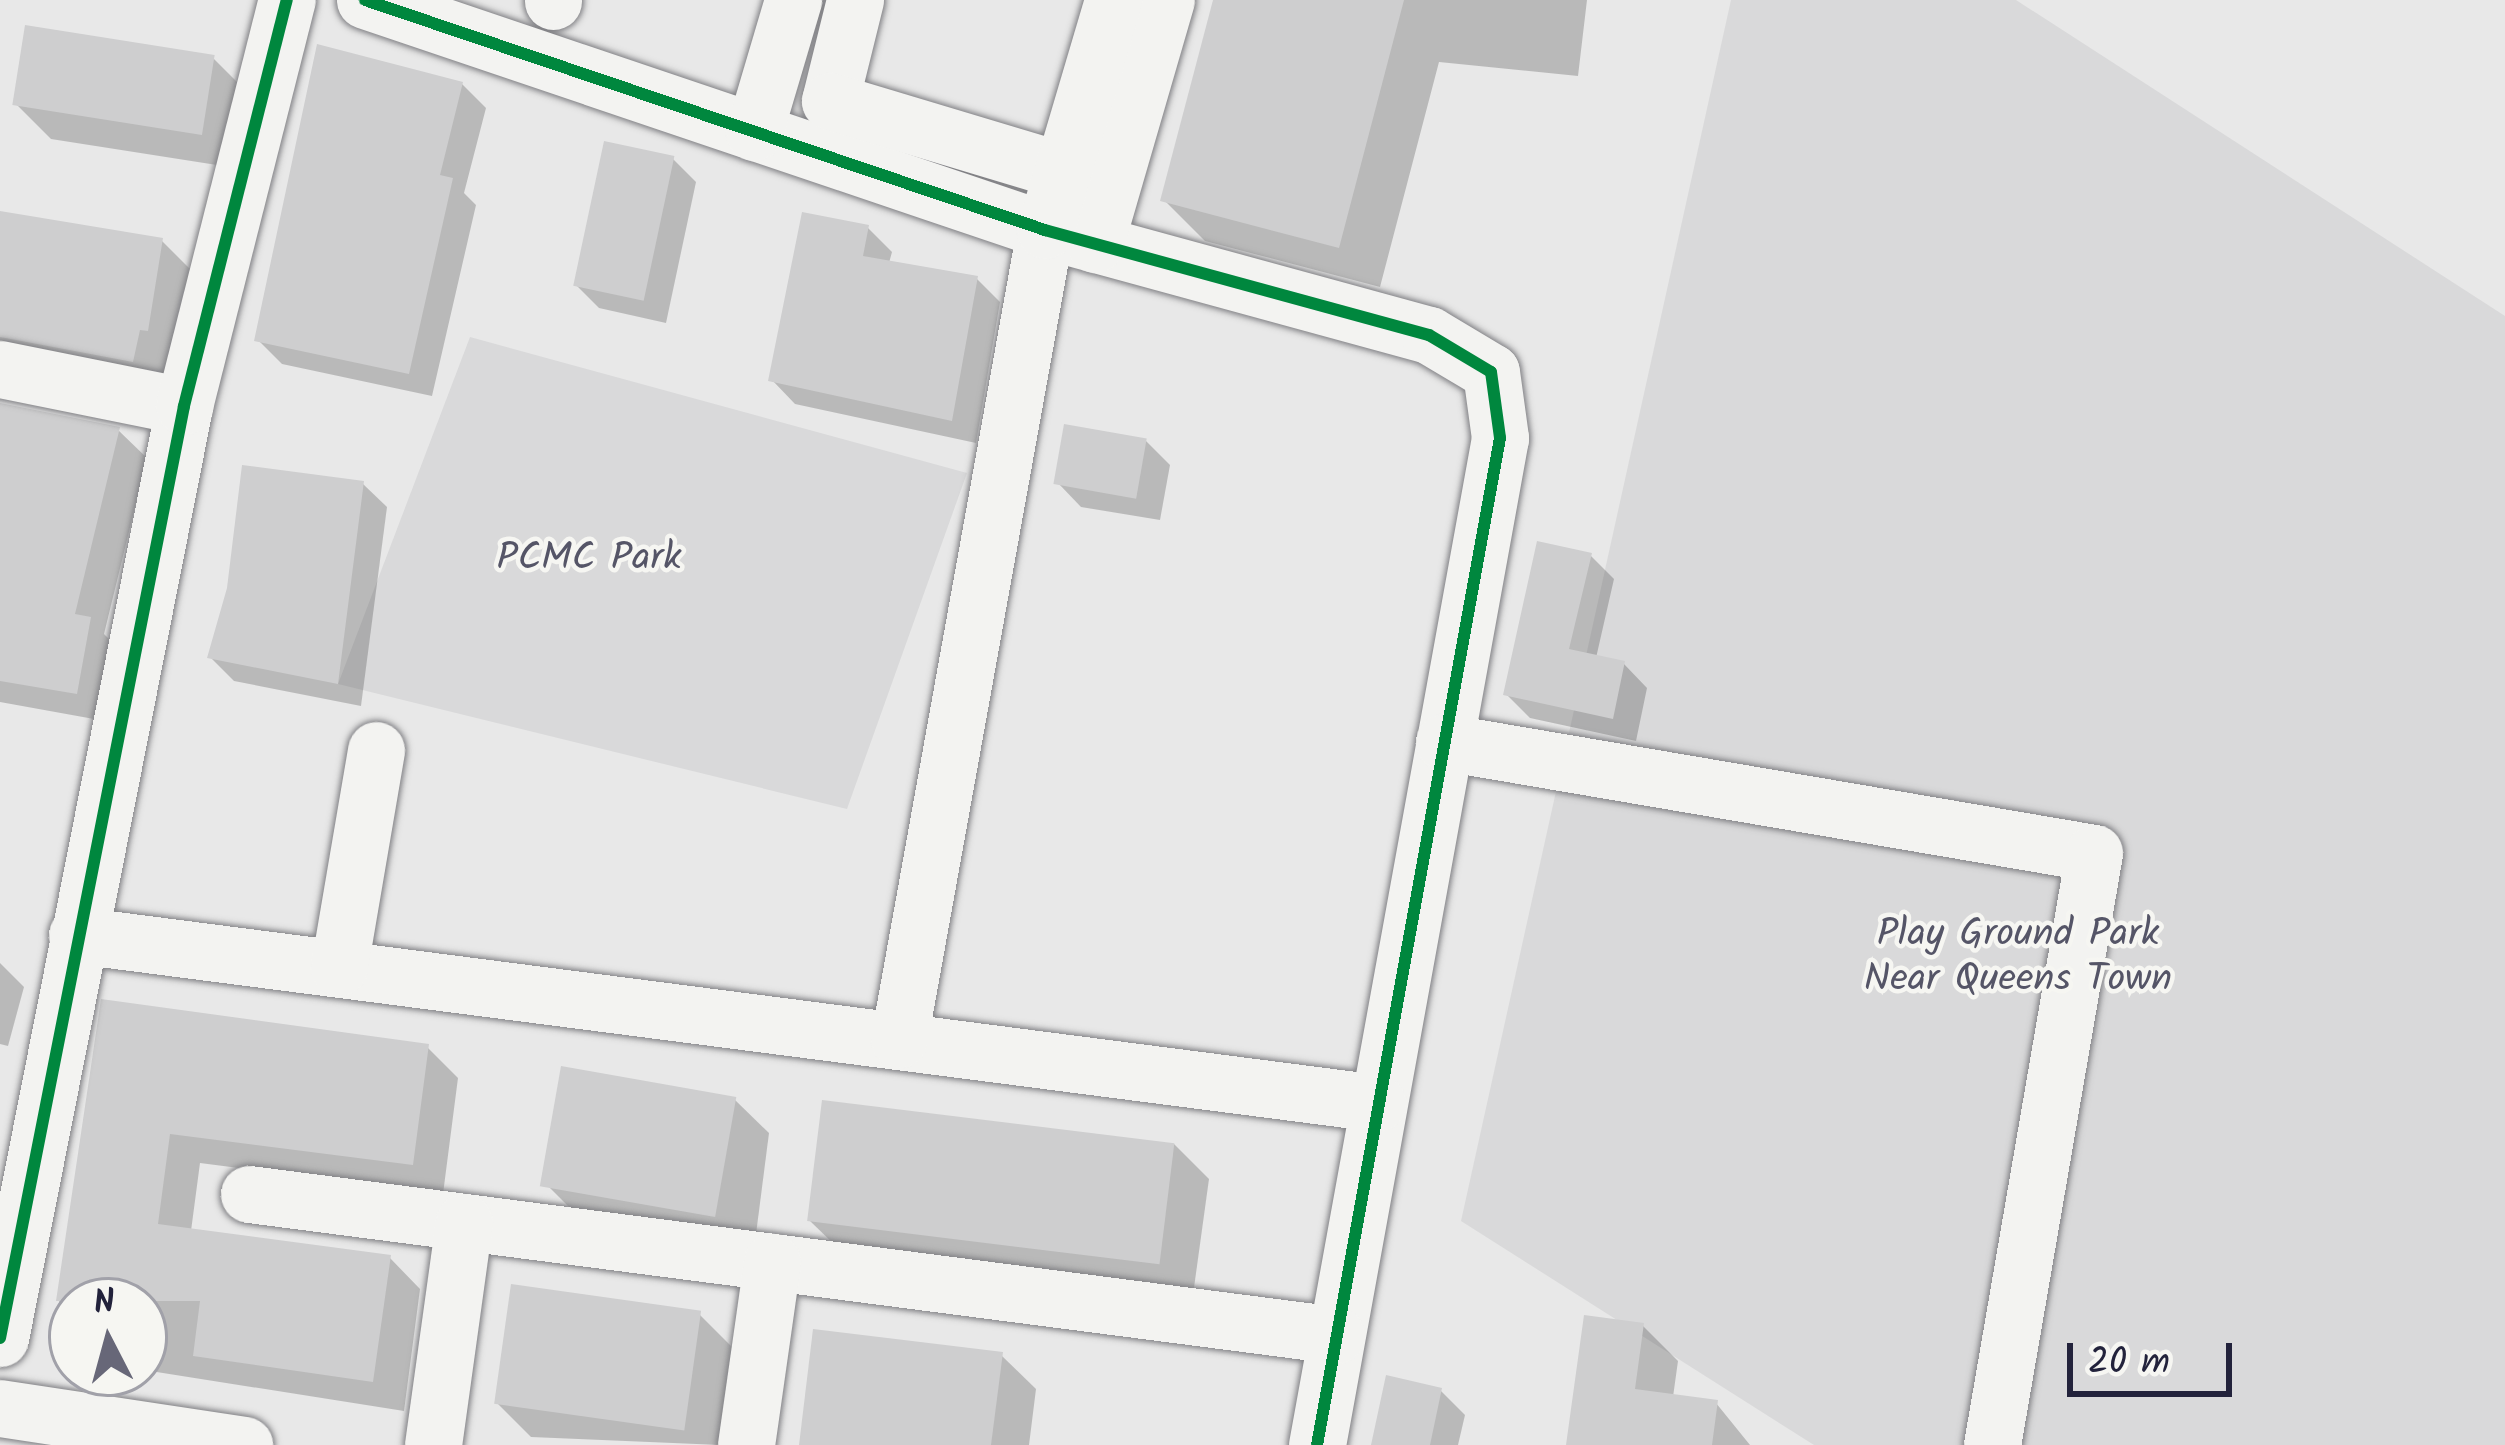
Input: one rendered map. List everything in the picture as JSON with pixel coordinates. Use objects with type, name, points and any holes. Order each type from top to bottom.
[{"type":"street","points":[[0,1338],[184,406],[286,0]]},
{"type":"street","points":[[365,0],[1070,237],[1430,334],[1491,372],[1500,438],[1317,1445]]},
{"type":"street","points":[[754,132],[793,0]]},
{"type":"street","points":[[856,0],[830,100],[1063,171]]},
{"type":"street","points":[[1070,237],[1063,171],[1113,0]]},
{"type":"street","points":[[899,1039],[1070,237],[1166,0]]},
{"type":"street","points":[[0,369],[184,406]]},
{"type":"street","points":[[1444,742],[2094,853],[1992,1445]]},
{"type":"street","points":[[339,967],[376,750]]},
{"type":"street","points":[[77,935],[1377,1103]]},
{"type":"street","points":[[249,1194],[1336,1335]]},
{"type":"street","points":[[433,1445],[464,1222]]},
{"type":"street","points":[[746,1445],[772,1262]]},
{"type":"street","points":[[0,1408],[244,1445]]},
{"type":"green space","name":"Play Ground Park Near Queens Town","points":[[1731,0],[2016,0],[2505,316],[2505,1445],[1814,1445],[1461,1221]]},
{"type":"green space","name":"PCMC Park","points":[[470,337],[967,473],[847,809],[338,684]]},
{"type":"building","points":[[1213,0],[1404,0],[1339,248],[1160,201]]},
{"type":"building","points":[[25,25],[215,55],[202,135],[12,105]]},
{"type":"building","points":[[317,44],[463,82],[440,175],[453,178],[409,374],[254,341]]},
{"type":"building","points":[[604,141],[674,156],[644,301],[573,286]]},
{"type":"building","points":[[0,211],[163,238],[148,331],[140,330],[133,362],[0,337]]},
{"type":"building","points":[[802,212],[869,225],[863,256],[978,276],[952,421],[768,381]]},
{"type":"building","points":[[0,403],[120,427],[75,614],[91,617],[77,694],[0,681]]},
{"type":"building","points":[[1064,424],[1147,439],[1136,499],[1053,484]]},
{"type":"building","points":[[242,465],[364,481],[338,684],[207,658],[227,588]]},
{"type":"building","points":[[1537,541],[1592,553],[1569,649],[1625,661],[1613,719],[1503,695]]},
{"type":"building","points":[[101,999],[429,1044],[413,1165],[170,1134],[158,1224],[391,1255],[373,1382],[193,1356],[200,1301],[168,1301],[168,1277],[60,1277]]},
{"type":"building","points":[[561,1066],[736,1097],[715,1217],[540,1186]]},
{"type":"building","points":[[822,1100],[1174,1143],[1159,1264],[807,1221]]},
{"type":"building","points":[[511,1284],[701,1311],[684,1431],[494,1404]]},
{"type":"building","points":[[1584,1315],[1644,1323],[1635,1389],[1718,1400],[1712,1445],[1566,1445]]},
{"type":"building","points":[[813,1329],[1003,1352],[991,1445],[799,1445]]},
{"type":"building","points":[[1386,1375],[1442,1388],[1430,1445],[1371,1445]]},
{"type":"cycle path","points":[[0,1338],[184,406],[287,0]]},
{"type":"cycle path","points":[[365,0],[1045,230],[1429,335],[1491,372],[1500,438],[1317,1445]]}]
